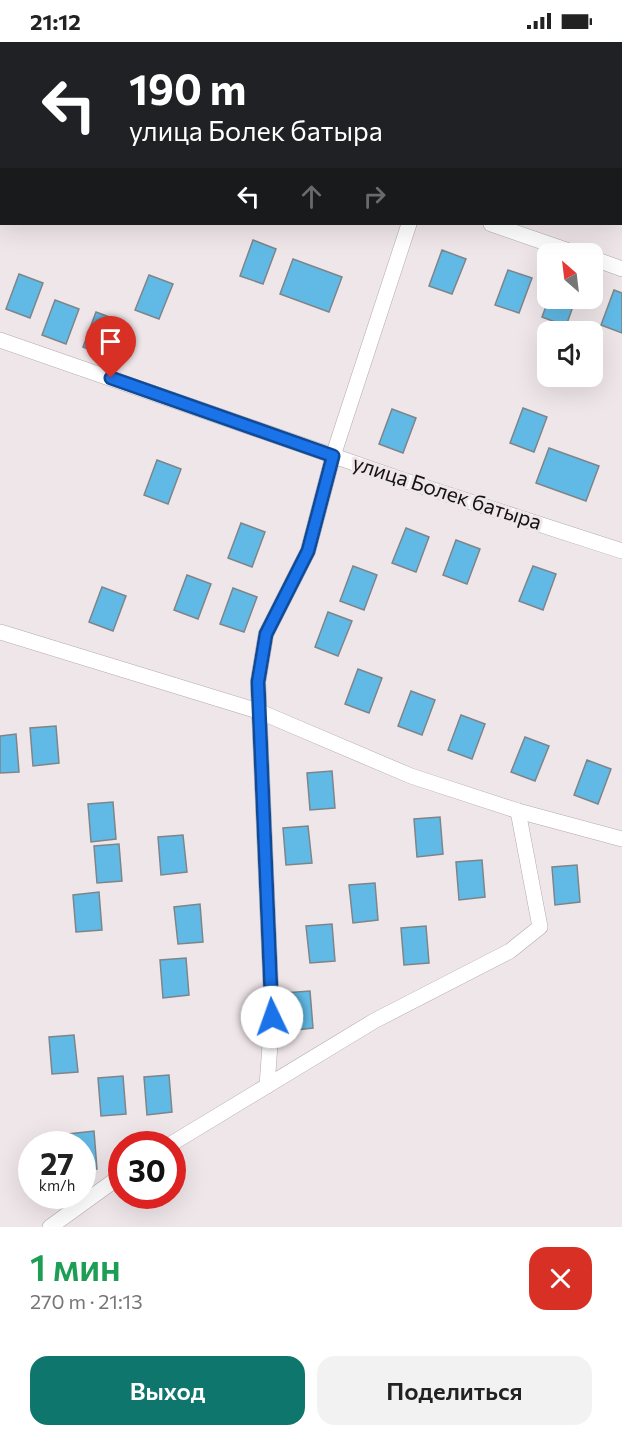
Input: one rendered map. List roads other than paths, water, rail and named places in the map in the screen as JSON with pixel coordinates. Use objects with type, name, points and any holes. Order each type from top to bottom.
[{"type":"street","points":[[267,1086],[272,1017],[258,682],[266,634],[308,551],[333,456],[409,225]]},
{"type":"street","points":[[494,225],[546,243]]},
{"type":"street","points":[[603,262],[622,269]]},
{"type":"street","name":"улица Болек батыра","points":[[0,340],[333,456],[622,551]]},
{"type":"street","points":[[0,632],[258,711],[411,776],[518,811],[622,839]]},
{"type":"street","points":[[186,1135],[374,1021],[510,951],[540,927],[518,811]]},
{"type":"street","points":[[50,1227],[108,1185]]}]
